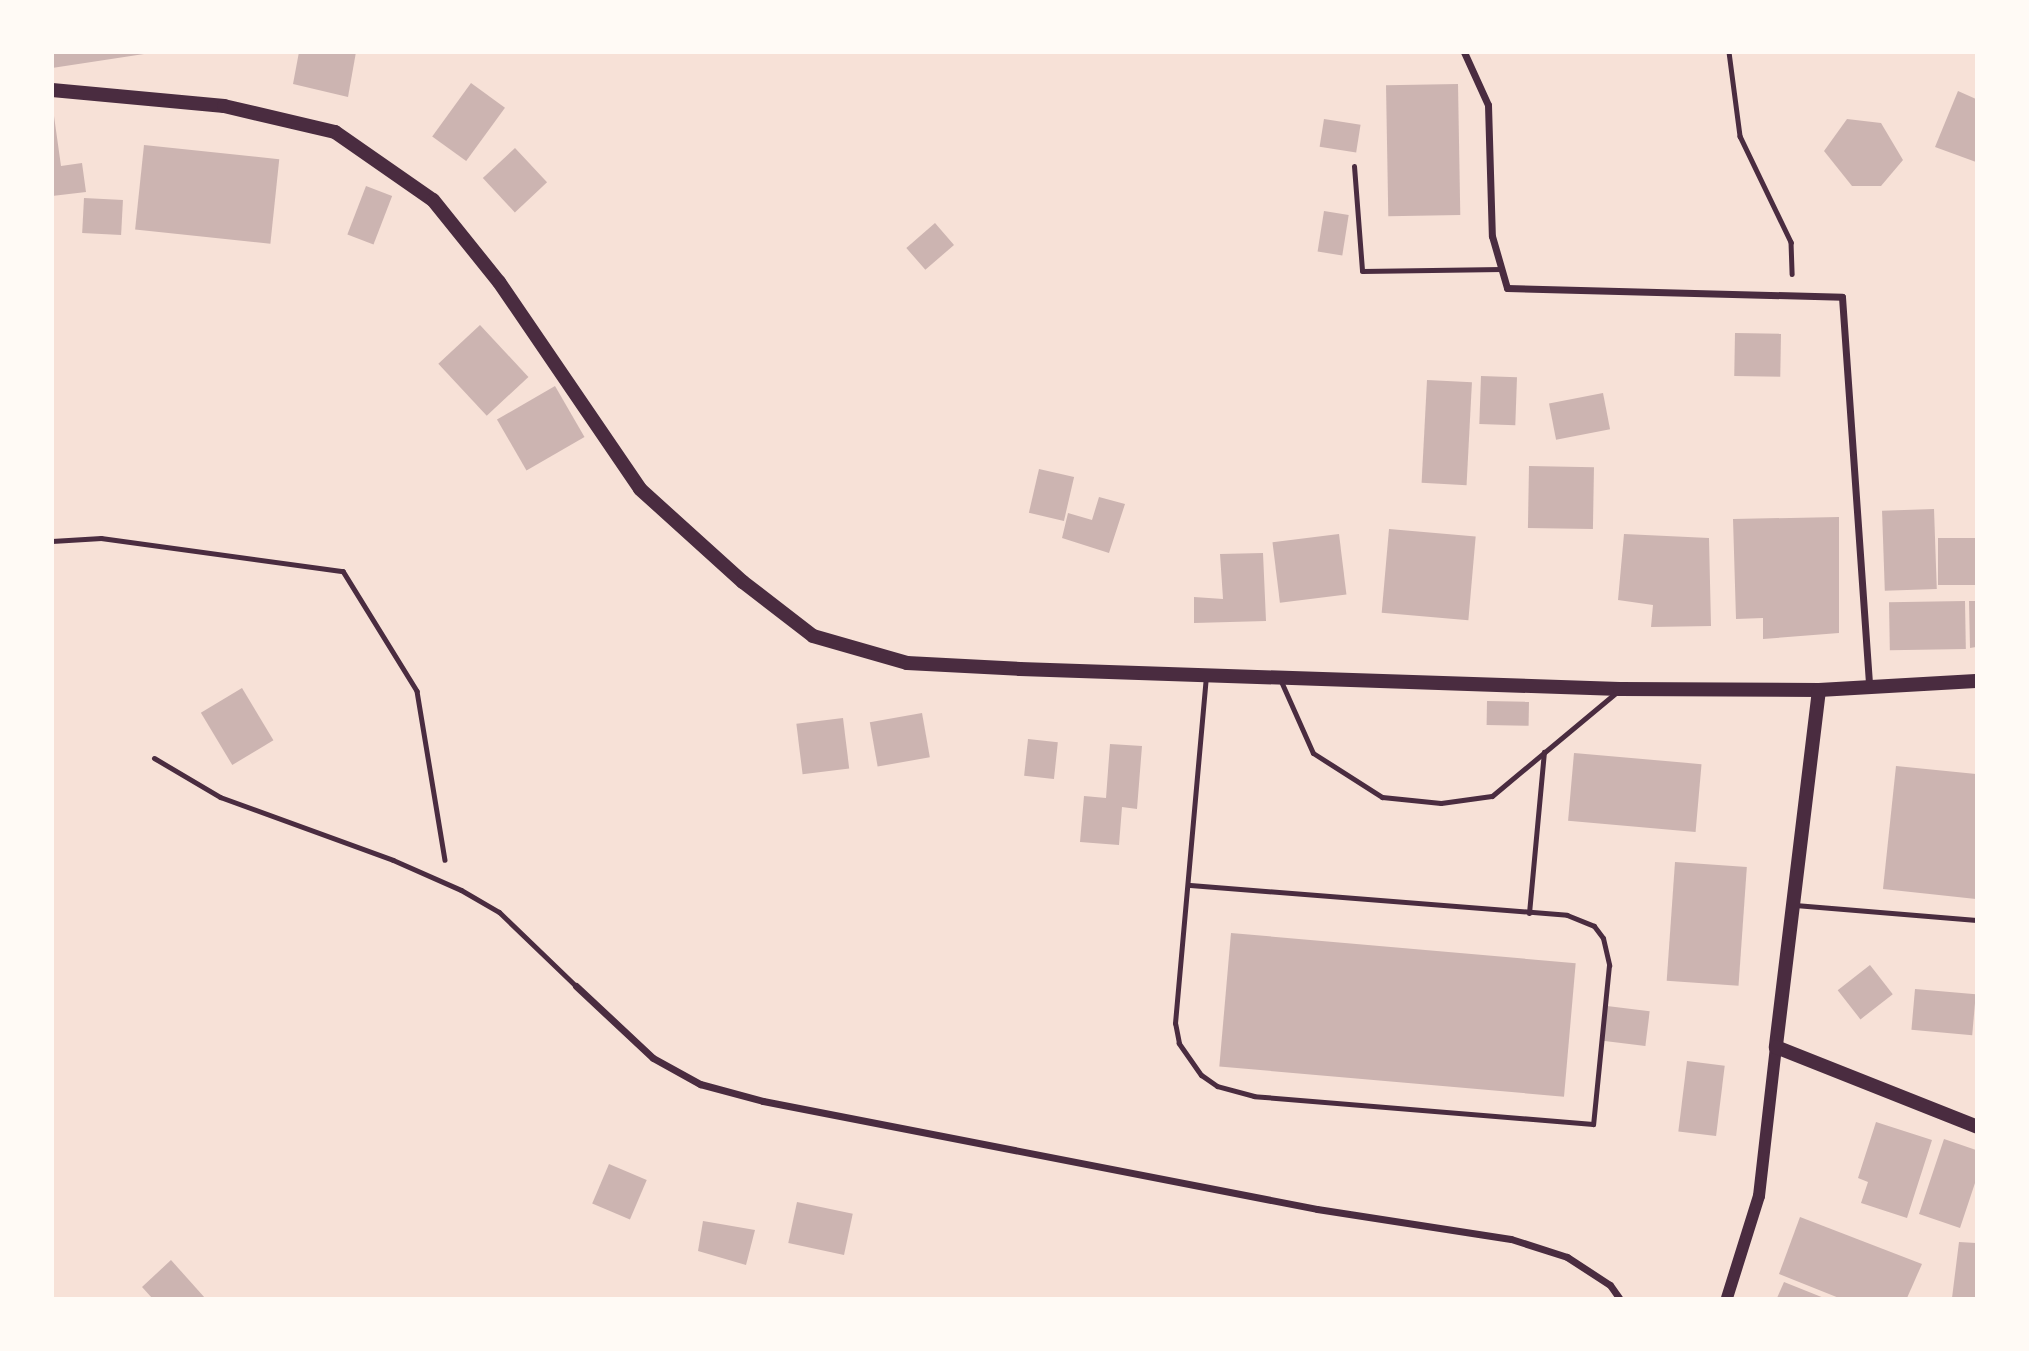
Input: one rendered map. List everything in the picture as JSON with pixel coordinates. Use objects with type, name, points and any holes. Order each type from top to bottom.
[{"type":"main road","points":[[52,90],[224,106],[335,132],[422,192],[499,282],[640,489],[743,582],[813,635],[907,663],[1206,676],[1278,676],[1620,689],[1819,690],[1976,681]]},
{"type":"main road","points":[[1819,690],[1776,1047],[1976,1126]]},
{"type":"street","points":[[1464,52],[1488,105],[1492,236],[1507,288],[1842,296],[1869,687]]},
{"type":"street","points":[[576,986],[653,1058],[700,1084],[763,1101],[1317,1209],[1511,1239],[1567,1257],[1610,1284],[1619,1298]]},
{"type":"street","points":[[1727,1298],[1759,1196],[1776,1047]]},
{"type":"lane","points":[[1354,166],[1362,271],[1502,269]]},
{"type":"lane","points":[[1190,885],[1529,913],[1582,919],[1594,926],[1608,951],[1593,1124],[1254,1096],[1217,1086],[1188,1060],[1175,1023],[1190,885],[1206,676]]},
{"type":"lane","points":[[1278,676],[1313,753],[1382,797],[1441,803],[1492,796],[1620,689]]},
{"type":"lane","points":[[1529,913],[1544,752]]},
{"type":"lane","points":[[153,758],[220,797],[449,885],[499,912],[576,986]]},
{"type":"lane","points":[[1793,905],[1976,920]]},
{"type":"path","points":[[1729,52],[1740,136],[1791,242],[1792,296]]},
{"type":"path","points":[[52,541],[101,538],[343,571],[417,691],[449,885]]},
{"type":"building","points":[[52,52],[144,52],[144,54],[52,68]]},
{"type":"building","points":[[299,52],[356,52],[348,97],[293,84]]},
{"type":"building","points":[[471,83],[505,108],[466,161],[432,136]]},
{"type":"building","points":[[1458,84],[1460,215],[1388,216],[1386,85]]},
{"type":"building","points":[[1958,91],[1976,99],[1976,162],[1935,147]]},
{"type":"building","points":[[54,116],[61,166],[82,163],[86,192],[52,196]]},
{"type":"building","points":[[1324,119],[1361,125],[1356,152],[1320,147]]},
{"type":"building","points":[[1847,119],[1881,123],[1903,160],[1881,186],[1852,186],[1824,151]]},
{"type":"building","points":[[144,145],[279,159],[270,244],[135,230]]},
{"type":"building","points":[[515,148],[547,182],[515,212],[483,178]]},
{"type":"building","points":[[366,186],[392,196],[374,245],[347,235]]},
{"type":"building","points":[[84,198],[123,200],[121,235],[82,233]]},
{"type":"building","points":[[1324,211],[1349,215],[1342,255],[1318,251]]},
{"type":"building","points":[[935,223],[954,245],[925,270],[906,248]]},
{"type":"building","points":[[480,325],[528,377],[487,416],[438,364]]},
{"type":"building","points":[[1735,333],[1781,334],[1780,377],[1734,376]]},
{"type":"building","points":[[1481,376],[1517,377],[1515,425],[1479,424]]},
{"type":"building","points":[[1427,380],[1472,382],[1467,485],[1422,483]]},
{"type":"building","points":[[555,386],[584,437],[526,471],[497,420]]},
{"type":"building","points":[[1603,393],[1610,429],[1556,440],[1549,403]]},
{"type":"building","points":[[1529,466],[1594,467],[1593,529],[1528,528]]},
{"type":"building","points":[[1039,469],[1074,477],[1064,521],[1029,513]]},
{"type":"building","points":[[1099,497],[1125,504],[1109,553],[1062,538],[1068,513],[1092,520]]},
{"type":"building","points":[[1934,509],[1937,589],[1885,591],[1882,511]]},
{"type":"building","points":[[1839,517],[1839,633],[1763,639],[1763,618],[1736,619],[1733,519]]},
{"type":"building","points":[[1389,529],[1476,537],[1468,620],[1382,613]]},
{"type":"building","points":[[1339,534],[1346,595],[1280,603],[1272,542]]},
{"type":"building","points":[[1624,534],[1709,538],[1711,626],[1651,627],[1653,605],[1618,600]]},
{"type":"building","points":[[1938,538],[1976,538],[1976,585],[1938,585]]},
{"type":"building","points":[[1263,553],[1266,621],[1194,623],[1194,597],[1223,599],[1220,554]]},
{"type":"building","points":[[1965,601],[1966,649],[1890,650],[1889,602]]},
{"type":"building","points":[[1969,601],[1976,601],[1976,647],[1970,648]]},
{"type":"building","points":[[242,688],[273,740],[232,765],[201,713]]},
{"type":"building","points":[[1487,701],[1529,702],[1529,726],[1487,725]]},
{"type":"building","points":[[922,713],[930,757],[878,767],[870,722]]},
{"type":"building","points":[[843,718],[849,769],[803,774],[796,724]]},
{"type":"building","points":[[1028,739],[1058,742],[1054,779],[1024,776]]},
{"type":"building","points":[[1110,744],[1142,746],[1137,809],[1122,807],[1119,845],[1080,842],[1084,796],[1106,798]]},
{"type":"building","points":[[1574,753],[1702,764],[1696,832],[1568,821]]},
{"type":"building","points":[[1896,766],[1976,774],[1976,899],[1883,889]]},
{"type":"building","points":[[1675,862],[1747,867],[1739,986],[1667,981]]},
{"type":"building","points":[[1231,933],[1576,963],[1564,1097],[1219,1066]]},
{"type":"building","points":[[1870,965],[1893,994],[1860,1019],[1838,990]]},
{"type":"building","points":[[1915,989],[1976,994],[1972,1035],[1911,1030]]},
{"type":"building","points":[[1607,1006],[1650,1011],[1645,1046],[1603,1041]]},
{"type":"building","points":[[1687,1061],[1725,1066],[1716,1136],[1678,1131]]},
{"type":"building","points":[[1876,1122],[1932,1140],[1907,1218],[1861,1203],[1868,1182],[1858,1178]]},
{"type":"building","points":[[1944,1139],[1976,1150],[1976,1180],[1960,1228],[1919,1214]]},
{"type":"building","points":[[609,1164],[647,1180],[630,1220],[592,1204]]},
{"type":"building","points":[[797,1202],[853,1214],[844,1255],[788,1243]]},
{"type":"building","points":[[1800,1217],[1922,1264],[1907,1298],[1839,1298],[1779,1274]]},
{"type":"building","points":[[703,1221],[755,1230],[746,1265],[698,1251]]},
{"type":"building","points":[[1959,1242],[1976,1243],[1976,1298],[1952,1298]]},
{"type":"building","points":[[171,1260],[205,1298],[152,1298],[142,1287]]},
{"type":"building","points":[[1784,1282],[1824,1298],[1777,1298]]}]
